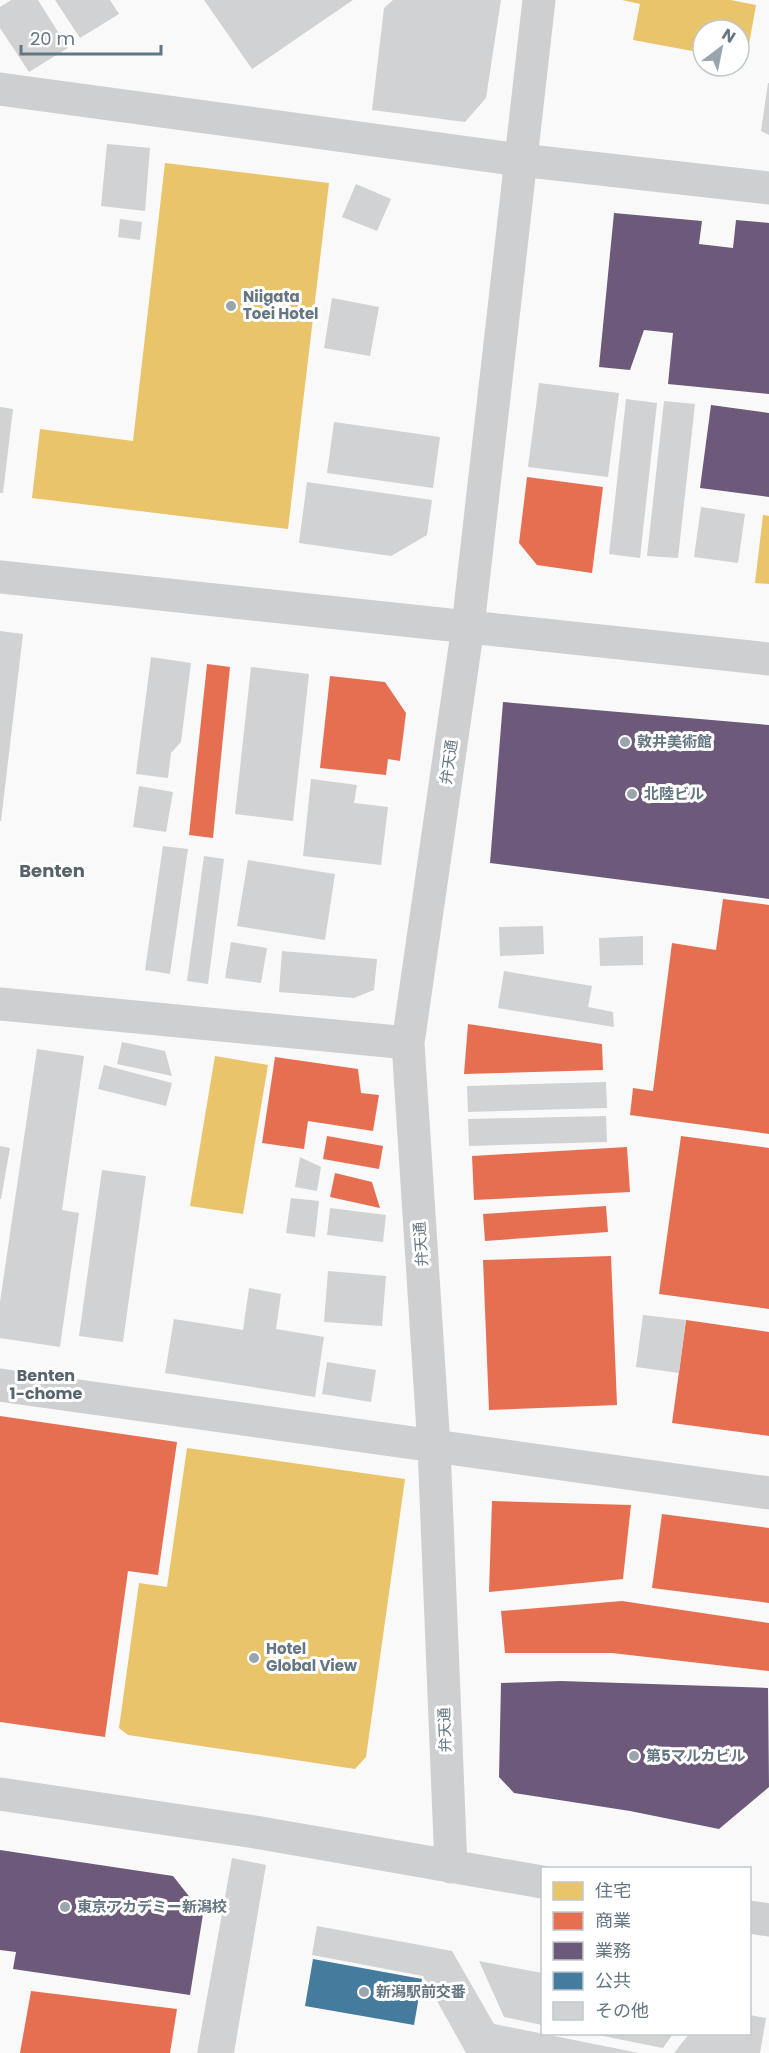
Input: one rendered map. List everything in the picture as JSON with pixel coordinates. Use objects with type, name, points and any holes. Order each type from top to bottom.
[{"type":"street","name":"弁天通","points":[[451,1867],[434,1447],[408,1043],[468,626],[538,0]]},
{"type":"street","points":[[0,89],[520,160],[769,188]]},
{"type":"street","points":[[0,577],[769,659]]},
{"type":"street","points":[[0,1004],[408,1043]]},
{"type":"street","points":[[0,1385],[769,1493]]},
{"type":"street","points":[[0,1794],[255,1832],[541,1882]]},
{"type":"street","points":[[751,1917],[769,1920]]},
{"type":"building: 住宅","points":[[622,0],[731,0],[756,5],[751,33],[751,18],[691,18],[691,51],[633,40],[640,4]]},
{"type":"building: 住宅","name":"Niigata Toei Hotel","points":[[165,163],[329,183],[288,529],[32,498],[40,429],[133,441]]},
{"type":"building: 住宅","points":[[763,515],[769,516],[769,584],[755,583]]},
{"type":"building: 住宅","points":[[215,1056],[268,1065],[243,1214],[190,1206]]},
{"type":"building: 住宅","name":"Hotel Global View","points":[[187,1448],[405,1479],[366,1757],[355,1769],[128,1735],[119,1728],[139,1583],[167,1587]]},
{"type":"building: 商業","points":[[527,477],[603,487],[592,573],[537,565],[519,543]]},
{"type":"building: 商業","points":[[207,664],[230,667],[213,838],[189,835]]},
{"type":"building: 商業","points":[[330,676],[385,682],[406,713],[400,761],[388,759],[386,775],[320,768]]},
{"type":"building: 商業","points":[[723,899],[769,905],[769,1134],[630,1115],[633,1088],[653,1091],[672,943],[716,950]]},
{"type":"building: 商業","points":[[468,1024],[602,1044],[603,1070],[464,1074]]},
{"type":"building: 商業","points":[[275,1057],[358,1069],[361,1093],[379,1095],[373,1131],[308,1121],[304,1149],[262,1143]]},
{"type":"building: 商業","points":[[327,1136],[383,1146],[379,1169],[323,1159]]},
{"type":"building: 商業","points":[[681,1136],[769,1148],[769,1309],[659,1294]]},
{"type":"building: 商業","points":[[627,1147],[630,1192],[474,1200],[472,1156]]},
{"type":"building: 商業","points":[[335,1173],[372,1182],[380,1208],[330,1197]]},
{"type":"building: 商業","points":[[606,1206],[608,1232],[485,1241],[483,1214]]},
{"type":"building: 商業","points":[[611,1256],[617,1405],[489,1410],[483,1260]]},
{"type":"building: 商業","points":[[686,1320],[769,1332],[769,1436],[672,1423]]},
{"type":"building: 商業","points":[[0,1416],[177,1442],[158,1575],[128,1571],[105,1737],[0,1722]]},
{"type":"building: 商業","points":[[492,1501],[631,1505],[623,1579],[489,1592]]},
{"type":"building: 商業","points":[[662,1514],[769,1528],[769,1603],[652,1588]]},
{"type":"building: 商業","points":[[622,1601],[769,1623],[769,1671],[612,1653],[505,1653],[501,1611]]},
{"type":"building: 商業","points":[[31,1991],[177,2009],[170,2053],[20,2053]]},
{"type":"building: 業務","points":[[614,213],[702,221],[699,244],[733,248],[736,220],[769,223],[769,394],[668,384],[673,333],[644,330],[630,370],[599,367]]},
{"type":"building: 業務","points":[[711,405],[769,413],[769,497],[700,488]]},
{"type":"building: 業務","name":"北陸ビル","points":[[503,702],[769,725],[769,899],[490,863]]},
{"type":"building: 業務","name":"第5マルカビル","points":[[561,1681],[768,1688],[769,1787],[719,1829],[630,1811],[514,1793],[499,1777],[501,1683]]},
{"type":"building: 業務","points":[[0,1850],[173,1876],[203,1914],[190,1995],[13,1969],[16,1952],[0,1950]]},
{"type":"building: 公共","name":"新潟駅前交番","points":[[313,1959],[422,1979],[414,2025],[305,2006]]},
{"type":"building: その他","points":[[11,0],[38,0],[68,48],[29,72],[0,28],[0,7]]},
{"type":"building: その他","points":[[55,0],[110,0],[119,14],[80,38]]},
{"type":"building: その他","points":[[204,0],[353,0],[252,69]]},
{"type":"building: その他","points":[[393,0],[501,0],[486,98],[465,122],[372,110],[384,8]]},
{"type":"building: その他","points":[[769,83],[769,135],[761,131]]},
{"type":"building: その他","points":[[107,144],[150,148],[145,211],[101,206]]},
{"type":"building: その他","points":[[356,184],[391,199],[377,231],[342,217]]},
{"type":"building: その他","points":[[120,219],[142,222],[140,240],[118,237]]},
{"type":"building: その他","points":[[332,298],[379,307],[370,356],[324,348]]},
{"type":"building: その他","points":[[539,383],[619,393],[608,477],[528,467]]},
{"type":"building: その他","points":[[626,399],[657,403],[640,558],[609,554]]},
{"type":"building: その他","points":[[664,401],[695,404],[678,558],[647,556]]},
{"type":"building: その他","points":[[0,407],[13,409],[3,493],[0,493]]},
{"type":"building: その他","points":[[334,422],[440,437],[433,488],[327,473]]},
{"type":"building: その他","points":[[307,482],[432,500],[427,535],[391,556],[299,543]]},
{"type":"building: その他","points":[[701,507],[745,514],[738,563],[694,557]]},
{"type":"building: その他","points":[[0,631],[23,634],[1,821],[0,821]]},
{"type":"building: その他","points":[[151,657],[191,663],[181,742],[171,753],[168,778],[136,774]]},
{"type":"building: その他","points":[[251,667],[309,674],[293,821],[235,814]]},
{"type":"building: その他","points":[[311,779],[357,785],[354,803],[388,807],[381,865],[303,856]]},
{"type":"building: その他","points":[[139,786],[173,792],[166,832],[133,827]]},
{"type":"building: その他","points":[[163,846],[188,849],[170,974],[145,970]]},
{"type":"building: その他","points":[[204,856],[224,859],[208,984],[187,981]]},
{"type":"building: その他","points":[[248,860],[335,874],[325,940],[237,926]]},
{"type":"building: その他","points":[[543,926],[544,954],[500,956],[499,927]]},
{"type":"building: その他","points":[[643,936],[643,965],[600,966],[599,938]]},
{"type":"building: その他","points":[[231,942],[267,948],[261,983],[225,978]]},
{"type":"building: その他","points":[[282,951],[377,959],[374,990],[354,998],[279,992]]},
{"type":"building: その他","points":[[504,971],[592,986],[588,1007],[613,1012],[614,1027],[498,1008]]},
{"type":"building: その他","points":[[122,1042],[165,1051],[172,1076],[117,1064]]},
{"type":"building: その他","points":[[37,1049],[84,1056],[62,1210],[79,1213],[60,1347],[0,1338],[0,1302]]},
{"type":"building: その他","points":[[104,1065],[172,1083],[166,1106],[98,1089]]},
{"type":"building: その他","points":[[606,1082],[607,1108],[468,1112],[467,1086]]},
{"type":"building: その他","points":[[606,1116],[607,1142],[469,1146],[468,1119]]},
{"type":"building: その他","points":[[0,1146],[10,1148],[1,1199],[0,1199]]},
{"type":"building: その他","points":[[300,1157],[321,1167],[317,1191],[295,1187]]},
{"type":"building: その他","points":[[102,1170],[146,1176],[123,1342],[79,1336]]},
{"type":"building: その他","points":[[291,1198],[319,1201],[315,1237],[286,1233]]},
{"type":"building: その他","points":[[330,1208],[386,1215],[383,1242],[327,1235]]},
{"type":"building: その他","points":[[328,1271],[386,1276],[382,1326],[324,1322]]},
{"type":"building: その他","points":[[249,1288],[281,1294],[276,1329],[324,1337],[315,1397],[165,1373],[174,1319],[243,1330]]},
{"type":"building: その他","points":[[643,1315],[686,1320],[679,1373],[636,1367]]},
{"type":"building: その他","points":[[327,1362],[376,1370],[371,1402],[322,1394]]},
{"type":"building: その他","points":[[232,1858],[266,1865],[234,2053],[197,2053]]},
{"type":"building: その他","points":[[317,1926],[452,1951],[494,2024],[639,2053],[466,2053],[423,1976],[312,1955]]},
{"type":"building: その他","points":[[479,1961],[541,1973],[541,2025],[504,2017]]},
{"type":"building: その他","points":[[751,2015],[766,2018],[760,2053],[674,2053],[688,2035],[751,2035]]},
{"type":"building: その他","points":[[598,2035],[672,2035],[663,2048]]},
{"type":"place","name":"Niigata Toei Hotel","points":[[231,306]]},
{"type":"place","name":"敦井美術館","points":[[625,742]]},
{"type":"place","name":"北陸ビル","points":[[632,794]]},
{"type":"place","name":"Hotel Global View","points":[[254,1658]]},
{"type":"place","name":"第5マルカビル","points":[[634,1756]]},
{"type":"place","name":"東京アカデミー新潟校","points":[[65,1907]]},
{"type":"place","name":"新潟駅前交番","points":[[364,1992]]},
{"type":"district","name":"Benten","points":[[52,871]]},
{"type":"district","name":"Benten 1-chome","points":[[46,1384]]}]
